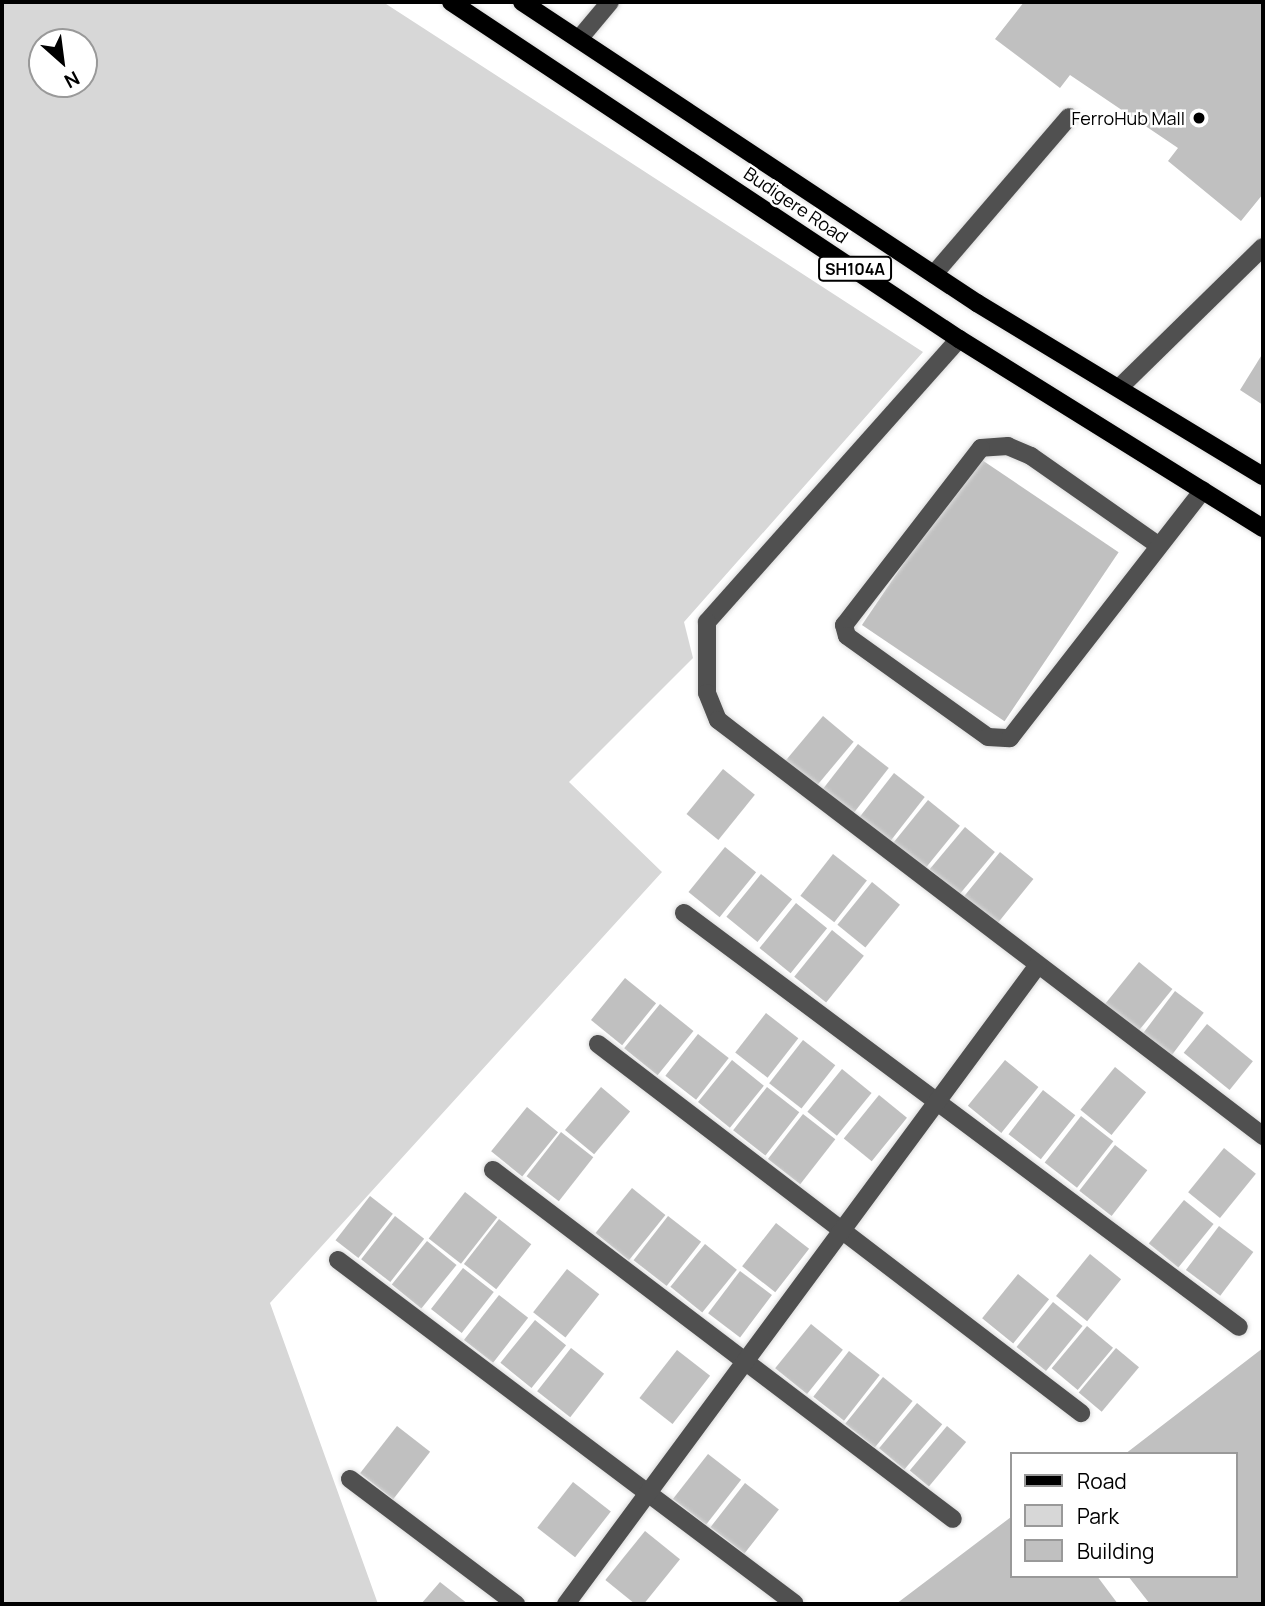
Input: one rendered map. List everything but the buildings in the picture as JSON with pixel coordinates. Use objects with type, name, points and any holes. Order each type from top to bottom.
[{"type":"main road","name":"Budigere Road","points":[[451,2],[960,339],[1263,528]]},
{"type":"main road","name":"Budigere Road","points":[[522,2],[934,274],[1263,476]]},
{"type":"street","points":[[579,40],[610,2]]},
{"type":"street","points":[[934,274],[1069,117]]},
{"type":"street","points":[[1120,387],[1263,247]]},
{"type":"street","points":[[960,339],[707,621],[707,693],[718,720],[1263,1136]]},
{"type":"street","points":[[1158,545],[1031,456],[1008,446],[981,447],[844,625],[853,643],[988,737],[1010,738],[1203,490]]},
{"type":"street","points":[[684,913],[1239,1327]]},
{"type":"street","points":[[566,1604],[1038,965]]},
{"type":"street","points":[[597,1044],[1081,1413]]},
{"type":"street","points":[[493,1170],[953,1519]]},
{"type":"street","points":[[338,1260],[793,1603]]},
{"type":"street","points":[[350,1479],[516,1604]]},
{"type":"green space","points":[[2,2],[383,2],[923,352],[684,622],[693,658],[569,782],[662,872],[270,1303],[378,1604],[2,1604]]},
{"type":"place","name":"FerroHub Mall","points":[[1199,118]]}]
